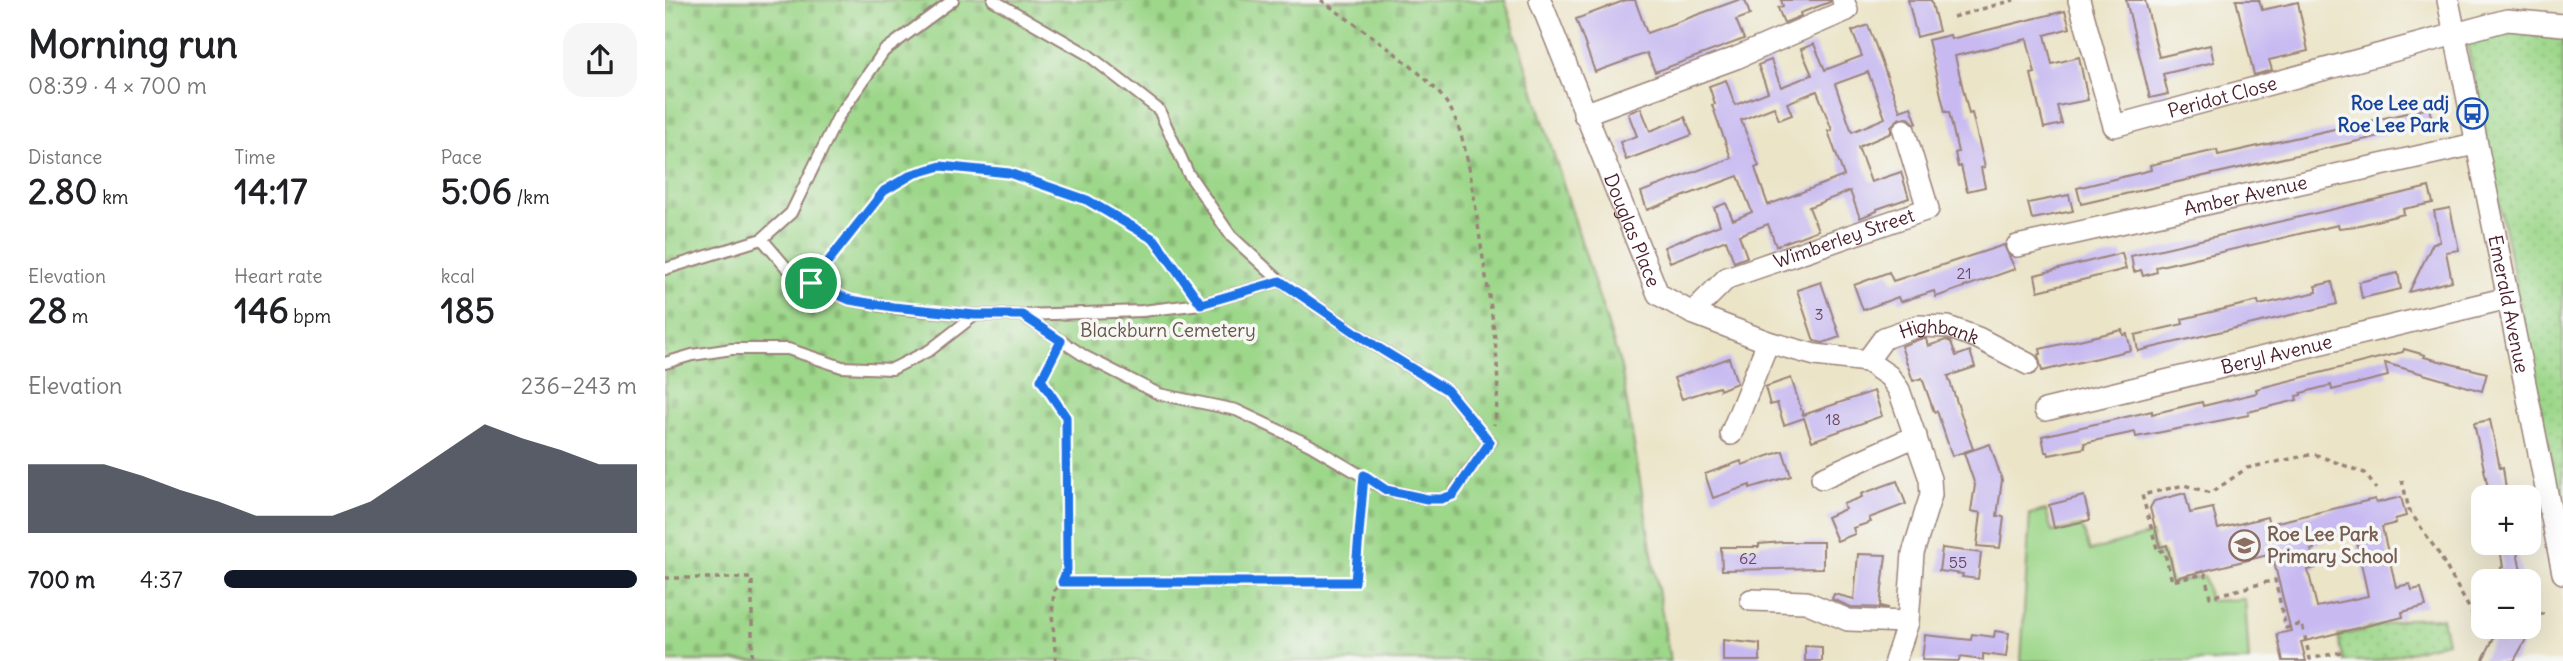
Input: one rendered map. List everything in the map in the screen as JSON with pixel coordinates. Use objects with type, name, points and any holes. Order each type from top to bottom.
[{"type":"street","name":"Douglas Place","points":[[1540,0],[1658,294],[1692,313],[1768,342],[1815,355],[1867,361]]},
{"type":"street","points":[[1584,114],[1737,58],[1847,10],[1843,0]]},
{"type":"street","name":"Peridot Close","points":[[2079,0],[2114,125],[2456,35]]},
{"type":"street","name":"Emerald Avenue","points":[[2448,0],[2563,573]]},
{"type":"street","points":[[2456,35],[2507,20],[2563,25]]},
{"type":"street","name":"Wimberley Street","points":[[1692,313],[1727,278],[1928,209],[1905,130]]},
{"type":"street","name":"Amber Avenue","points":[[2017,246],[2475,144]]},
{"type":"street","name":"Beryl Avenue","points":[[2045,410],[2508,298]]},
{"type":"street","name":"Highbank","points":[[1895,661],[1908,622],[1913,553],[1931,495],[1930,479],[1899,390],[1889,376],[1867,361],[1884,338],[1918,326],[1948,327],[1978,338],[2028,364]]},
{"type":"street","points":[[1731,434],[1738,423],[1768,342]]},
{"type":"street","points":[[1822,478],[1916,436]]},
{"type":"street","points":[[1751,600],[1806,602],[1848,620],[1908,622]]},
{"type":"lane","points":[[665,269],[762,239],[791,213],[838,117],[884,51],[953,0]]},
{"type":"lane","points":[[993,0],[1087,54],[1159,110],[1188,173],[1231,236],[1280,281],[1374,345],[1447,390],[1490,442],[1453,495],[1441,499],[1427,499],[1386,490],[1310,445],[1236,410],[1159,394],[1086,357],[1022,315]]},
{"type":"lane","points":[[762,239],[786,267],[811,283],[850,300],[975,315],[1142,311],[1201,304],[1280,281]]},
{"type":"lane","points":[[665,363],[692,355],[732,349],[788,349],[842,367],[892,369],[930,350],[975,315]]},
{"type":"path","points":[[1321,0],[1420,75],[1447,102],[1455,115],[1472,185],[1496,362],[1495,416],[1490,442]]},
{"type":"path","points":[[1953,17],[2014,0]]},
{"type":"path","points":[[811,283],[884,191],[913,174],[941,166],[1009,173],[1087,200],[1155,240],[1201,304]]},
{"type":"path","points":[[1056,661],[1054,591],[1067,570],[1066,417],[1041,380],[1061,341]]},
{"type":"path","points":[[2341,652],[2310,660],[2302,624],[2286,628],[2275,580],[2210,597],[2205,574],[2172,581],[2164,550],[2158,552],[2142,495],[2184,485],[2211,493],[2247,468],[2314,454],[2365,473],[2376,489]]},
{"type":"path","points":[[1062,582],[1355,582],[1364,475]]},
{"type":"path","points":[[2402,480],[2409,510],[2439,554],[2471,611]]},
{"type":"path","points":[[665,578],[752,579],[753,661]]},
{"type":"path","points":[[2541,614],[2546,614]]},
{"type":"green space","name":"Blackburn Cemetery","points":[[665,0],[1505,0],[1621,367],[1670,661],[665,661]]},
{"type":"green space","points":[[2504,32],[2563,38],[2563,518],[2466,39]]},
{"type":"green space","points":[[2046,510],[2052,532],[2082,526],[2090,551],[2151,534],[2156,554],[2163,553],[2171,583],[2204,576],[2210,601],[2245,599],[2249,661],[2021,661],[2030,514]]},
{"type":"green space","points":[[2442,618],[2447,642],[2375,661],[2344,661],[2338,636],[2408,619]]},
{"type":"building","points":[[1626,0],[1635,0],[1647,33],[1738,0],[1745,0],[1750,15],[1736,20],[1744,39],[1655,72],[1647,53],[1595,72],[1576,19]]},
{"type":"building","points":[[1781,0],[1830,2],[1800,13],[1801,16],[1784,23],[1778,8],[1783,6]]},
{"type":"building","points":[[1908,0],[1931,0],[1939,31],[1917,37]]},
{"type":"building","points":[[2126,0],[2145,0],[2159,57],[2210,45],[2214,62],[2163,74],[2168,94],[2150,98]]},
{"type":"building","points":[[2236,0],[2259,0],[2262,10],[2298,2],[2308,51],[2269,60],[2272,70],[2254,75]]},
{"type":"building","points":[[2065,11],[2070,28],[2045,35],[2052,64],[2079,57],[2088,100],[2057,106],[2062,124],[2044,128],[2031,74],[2035,73],[2027,39],[1955,56],[1985,167],[1981,168],[1985,187],[1967,191],[1961,166],[1958,167],[1955,153],[1958,152],[1949,112],[1945,112],[1928,40],[1950,35],[1951,39]]},
{"type":"building","points":[[1868,25],[1900,111],[1911,107],[1917,123],[1908,117],[1900,118],[1891,126],[1891,133],[1858,147],[1871,182],[1901,172],[1909,198],[1860,218],[1850,191],[1809,207],[1818,230],[1776,246],[1768,224],[1739,235],[1747,257],[1734,262],[1726,240],[1670,262],[1664,247],[1720,225],[1714,208],[1726,203],[1733,220],[1752,212],[1738,176],[1647,210],[1641,192],[1731,158],[1712,105],[1715,104],[1709,86],[1726,80],[1735,105],[1768,92],[1758,65],[1771,60],[1781,87],[1812,75],[1801,49],[1814,44],[1825,70],[1862,56],[1852,31]],"holes":[[[1868,72],[1885,118],[1852,132],[1835,84]],[[1817,91],[1832,130],[1828,131],[1844,176],[1768,205],[1755,168],[1759,166],[1741,120],[1774,107],[1779,120],[1792,115],[1787,103]]]},
{"type":"building","points":[[1641,108],[1650,131],[1685,117],[1692,135],[1626,160],[1620,142],[1637,136],[1628,113]]},
{"type":"building","points":[[2429,108],[2433,124],[2081,204],[2077,188],[2151,170],[2150,165],[2217,150],[2218,155]]},
{"type":"building","points":[[2429,187],[2433,203],[2403,209],[2404,214],[2356,226],[2339,228],[2338,225],[2156,267],[2157,272],[2143,276],[2141,270],[2134,272],[2131,256]]},
{"type":"building","points":[[2069,195],[2073,211],[2032,219],[2028,203]]},
{"type":"building","points":[[2450,208],[2459,250],[2446,252],[2452,281],[2409,292],[2433,243],[2440,242],[2434,211]]},
{"type":"building","points":[[2004,245],[2015,269],[1936,297],[1934,291],[1900,302],[1898,297],[1863,310],[1854,285],[1889,272],[1893,281]]},
{"type":"building","points":[[2122,253],[2126,269],[2038,291],[2035,275]]},
{"type":"building","points":[[2398,273],[2401,289],[2362,298],[2359,282]]},
{"type":"building","points":[[1821,282],[1840,337],[1823,343],[1814,341],[1797,290]]},
{"type":"building","points":[[2332,282],[2337,304],[2138,351],[2135,335],[2183,324],[2182,319],[2258,301],[2259,305],[2317,292],[2315,286]]},
{"type":"building","points":[[2122,330],[2123,335],[2127,334],[2131,350],[2042,371],[2038,355],[2041,354],[2040,349]]},
{"type":"building","points":[[1926,339],[1928,346],[1946,340],[1951,342],[1956,356],[1970,351],[1975,367],[1948,376],[1973,449],[1952,456],[1937,411],[1934,412],[1922,378],[1913,381],[1901,346]]},
{"type":"building","points":[[2404,349],[2425,355],[2424,357],[2487,373],[2482,391],[2385,363],[2388,376],[2332,390],[2331,385],[2301,393],[2296,396],[2297,400],[2248,412],[2249,415],[2136,437],[2135,432],[2084,443],[2085,448],[2049,455],[2045,452],[2042,436],[2152,411],[2152,414],[2202,402],[2203,406],[2257,393],[2256,389],[2403,352]]},
{"type":"building","points":[[1729,358],[1737,383],[1682,399],[1674,378]]},
{"type":"building","points":[[1791,378],[1803,415],[1874,391],[1882,416],[1812,441],[1804,418],[1784,425],[1777,403],[1770,405],[1765,387]]},
{"type":"building","points":[[2490,420],[2505,485],[2487,485],[2474,423]]},
{"type":"building","points":[[1990,444],[2002,480],[1997,516],[2004,517],[2000,548],[1977,546],[1981,513],[1971,511],[1975,485],[1964,453]]},
{"type":"building","points":[[1783,451],[1791,476],[1750,488],[1750,485],[1713,498],[1705,474],[1741,461],[1742,465]]},
{"type":"building","points":[[1897,481],[1906,504],[1869,518],[1871,522],[1853,528],[1855,534],[1837,541],[1827,517],[1845,509],[1843,504],[1862,497],[1861,494]]},
{"type":"building","name":"Roe Lee Park Primary School","points":[[2185,493],[2190,513],[2213,508],[2218,529],[2267,517],[2269,524],[2375,499],[2376,503],[2401,497],[2406,516],[2395,519],[2396,523],[2382,527],[2396,587],[2410,584],[2412,590],[2421,588],[2426,606],[2402,612],[2403,617],[2301,642],[2306,661],[2283,661],[2277,634],[2291,631],[2272,554],[2175,578],[2167,545],[2160,547],[2150,508],[2154,501]],"holes":[[[2355,534],[2368,596],[2317,607],[2308,570],[2316,568],[2311,550],[2314,549],[2313,544]]]},
{"type":"building","points":[[2084,496],[2090,520],[2054,528],[2049,505]]},
{"type":"building","points":[[1823,542],[1823,568],[1722,570],[1721,547],[1759,547],[1759,544]]},
{"type":"building","points":[[1942,548],[1981,553],[1978,579],[1939,571]]},
{"type":"building","points":[[1858,554],[1886,555],[1880,606],[1888,608],[1851,607],[1832,599],[1834,594],[1854,599]]},
{"type":"building","points":[[2501,555],[2518,555],[2521,569],[2500,569],[2503,567]]},
{"type":"building","points":[[1995,631],[2009,633],[2006,657],[1983,654],[1983,660],[1960,657],[1959,661],[1922,660],[1925,635],[1971,640],[1972,634],[1994,637]]},
{"type":"building","points":[[2493,639],[2526,639],[2514,661],[2482,661]]},
{"type":"building","points":[[1723,640],[1760,644],[1760,661],[1723,661]]},
{"type":"building","points":[[1805,646],[1822,647],[1822,661],[1805,661]]},
{"type":"place","name":"Roe Lee adj Roe Lee Park","points":[[2472,114]]},
{"type":"place","name":"Roe Lee Park Primary School","points":[[2244,545]]},
{"type":"route","points":[[941,166],[1009,173],[1087,200],[1155,240],[1201,304],[1280,281],[1374,345],[1447,390],[1490,442],[1453,495],[1441,499],[1427,499],[1386,490],[1364,475],[1355,582],[1062,582],[1067,570],[1066,417],[1041,380],[1061,341],[1022,315],[975,315],[893,307],[850,300],[811,283],[884,191],[913,174],[941,166]]}]
